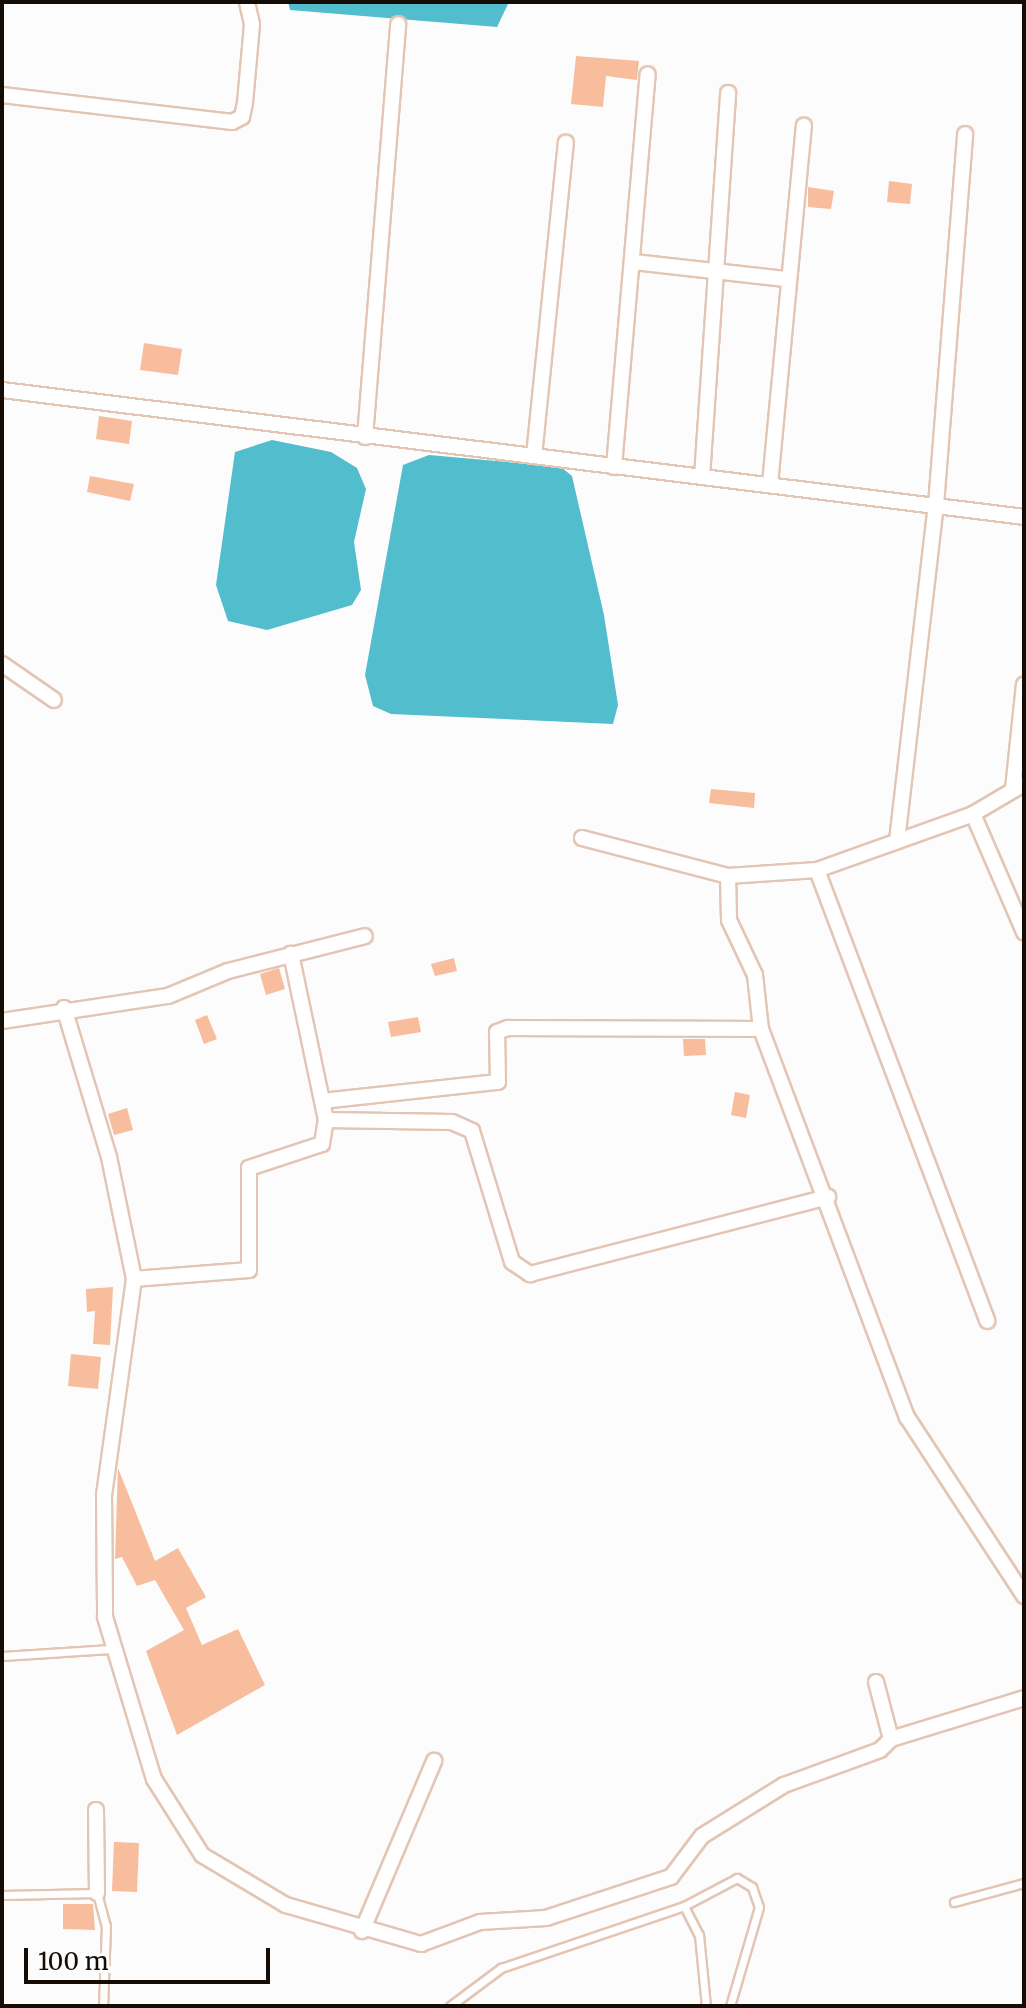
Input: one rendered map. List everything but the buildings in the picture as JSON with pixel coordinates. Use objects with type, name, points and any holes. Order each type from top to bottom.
[{"type":"street","points":[[2,95],[232,122],[242,117],[245,103],[252,24],[247,2]]},
{"type":"street","points":[[365,437],[398,24]]},
{"type":"street","points":[[614,467],[648,74]]},
{"type":"street","points":[[702,477],[728,93]]},
{"type":"street","points":[[770,484],[785,279],[804,126]]},
{"type":"street","points":[[897,841],[936,505],[965,134]]},
{"type":"street","points":[[534,456],[566,143]]},
{"type":"street","points":[[634,262],[785,279]]},
{"type":"street","points":[[2,390],[1024,517]]},
{"type":"street","points":[[2,664],[54,700]]},
{"type":"street","points":[[582,838],[728,876],[817,870],[973,814],[1019,787],[1024,685]]},
{"type":"street","points":[[973,814],[1024,932]]},
{"type":"street","points":[[817,870],[987,1321]]},
{"type":"street","points":[[728,876],[729,920],[755,975],[761,1029],[828,1197],[907,1417],[1024,1596]]},
{"type":"street","points":[[2,1021],[64,1008],[168,996],[291,954],[365,936]]},
{"type":"street","points":[[134,1279],[249,1270],[249,1168],[313,1151],[326,1120],[291,954]]},
{"type":"street","points":[[64,1008],[109,1157],[134,1279],[104,1494],[102,1577],[111,1649],[154,1779],[202,1855],[257,1893],[362,1931],[436,1944],[467,1925],[546,1918],[651,1886],[671,1877],[702,1836],[784,1785],[891,1739],[1024,1698]]},
{"type":"street","points":[[322,1101],[498,1082],[497,1032],[508,1028],[761,1029]]},
{"type":"street","points":[[326,1120],[452,1122],[472,1131],[512,1262],[530,1274],[828,1197]]},
{"type":"street","points":[[876,1682],[891,1739]]},
{"type":"street","points":[[362,1931],[434,1761]]},
{"type":"street","points":[[96,1810],[97,1893]]},
{"type":"lane","points":[[2,1656],[111,1649]]},
{"type":"lane","points":[[450,2006],[501,1968],[684,1906],[724,1881],[737,1878],[752,1887],[759,1907],[730,2006]]},
{"type":"lane","points":[[954,1902],[1024,1883]]},
{"type":"lane","points":[[2,1895],[97,1893],[106,1926],[103,2006]]},
{"type":"lane","points":[[684,1906],[699,1935],[706,2006]]},
{"type":"water","points":[[288,2],[509,2],[497,27],[290,10]]},
{"type":"water","points":[[272,440],[331,452],[357,468],[366,489],[354,542],[361,590],[352,605],[267,630],[228,621],[216,585],[235,452]]},
{"type":"water","points":[[429,455],[561,467],[572,476],[604,615],[618,705],[613,724],[391,714],[373,706],[365,675],[403,465]]}]
